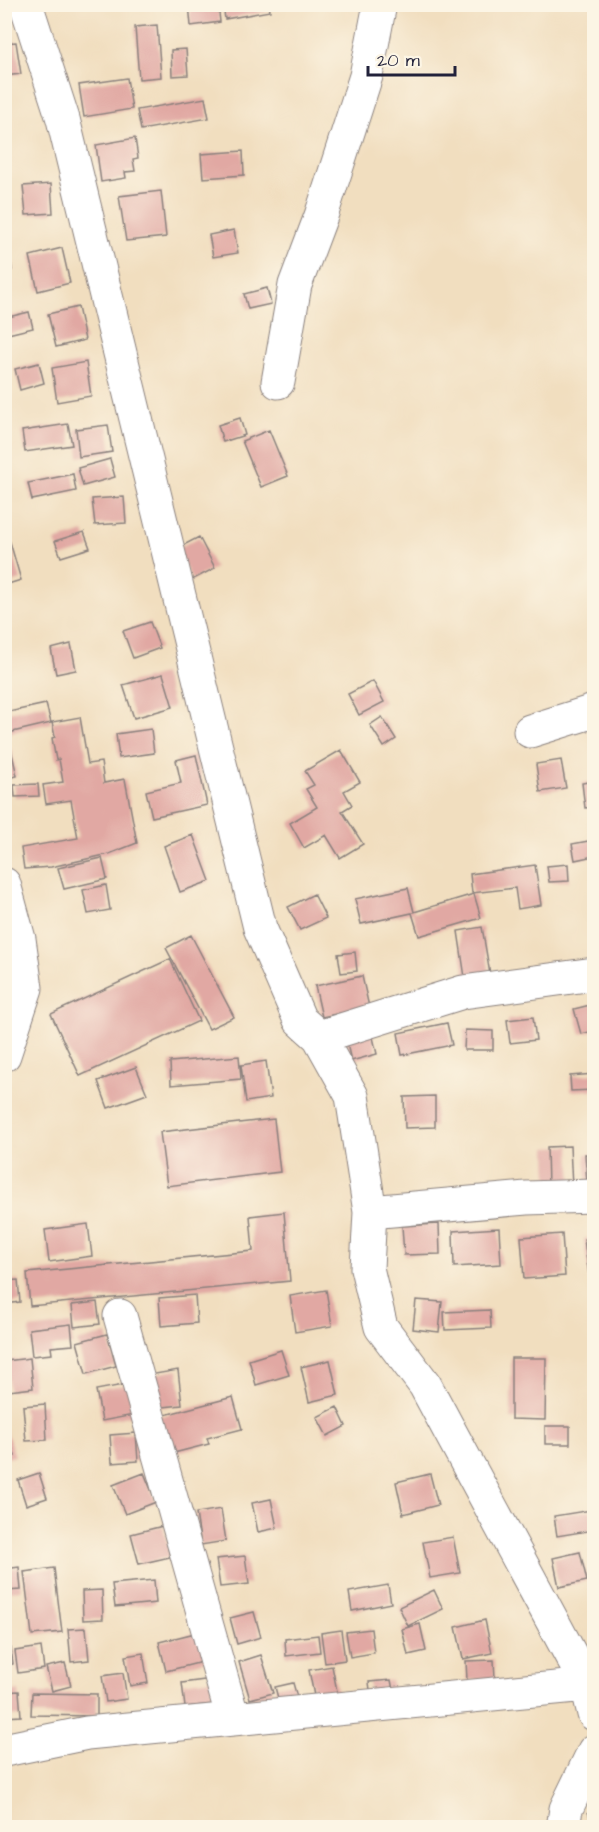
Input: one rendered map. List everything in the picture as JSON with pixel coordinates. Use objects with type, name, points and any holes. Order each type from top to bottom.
[{"type":"street","points":[[4,1749],[87,1733],[233,1719],[591,1700],[425,1385],[381,1327],[367,1268],[370,1212],[352,1096],[319,1037],[300,1020],[260,928],[63,119],[26,4]]},
{"type":"street","points":[[278,382],[295,285],[321,216],[366,76],[380,4]]},
{"type":"street","points":[[530,731],[594,711]]},
{"type":"street","points":[[4,884],[19,939],[26,988],[4,1055]]},
{"type":"street","points":[[319,1037],[463,992],[594,974]]},
{"type":"street","points":[[370,1212],[526,1198],[594,1196]]},
{"type":"street","points":[[120,1316],[233,1719]]},
{"type":"street","points":[[563,1827],[566,1809],[594,1751]]},
{"type":"building","points":[[189,4],[218,4],[220,22],[191,26]]},
{"type":"building","points":[[223,4],[269,4],[270,11],[225,19]]},
{"type":"building","points":[[157,25],[161,77],[139,79],[135,27]]},
{"type":"building","points":[[16,42],[21,74],[4,76],[4,43]]},
{"type":"building","points":[[186,49],[188,75],[172,76],[171,50]]},
{"type":"building","points":[[127,78],[132,109],[84,117],[79,85]]},
{"type":"building","points":[[205,98],[209,118],[141,130],[137,110]]},
{"type":"building","points":[[135,138],[138,158],[133,159],[135,171],[125,172],[126,178],[101,182],[96,145]]},
{"type":"building","points":[[243,151],[244,175],[203,178],[201,154]]},
{"type":"building","points":[[51,184],[53,213],[26,215],[23,186]]},
{"type":"building","points":[[161,191],[166,237],[126,241],[119,196]]},
{"type":"building","points":[[234,230],[238,253],[213,257],[209,235]]},
{"type":"building","points":[[62,248],[70,283],[38,291],[30,256]]},
{"type":"building","points":[[10,253],[12,270],[4,271],[4,254]]},
{"type":"building","points":[[267,288],[271,304],[248,309],[244,294]]},
{"type":"building","points":[[78,307],[85,340],[56,347],[48,314]]},
{"type":"building","points":[[29,312],[33,328],[4,335],[4,318]]},
{"type":"building","points":[[86,362],[91,396],[57,402],[52,368]]},
{"type":"building","points":[[39,363],[44,383],[20,390],[15,369]]},
{"type":"building","points":[[240,418],[245,435],[223,442],[218,425]]},
{"type":"building","points":[[68,424],[72,445],[25,452],[22,431]]},
{"type":"building","points":[[108,425],[112,452],[79,457],[76,429]]},
{"type":"building","points":[[269,430],[288,476],[261,487],[242,441]]},
{"type":"building","points":[[110,459],[115,477],[83,486],[78,468]]},
{"type":"building","points":[[73,474],[76,491],[32,500],[28,483]]},
{"type":"building","points":[[124,497],[126,523],[95,525],[92,499]]},
{"type":"building","points":[[84,532],[90,548],[61,557],[55,541]]},
{"type":"building","points":[[199,537],[215,568],[192,580],[176,549]]},
{"type":"building","points":[[10,542],[21,580],[5,585],[5,544]]},
{"type":"building","points":[[150,622],[160,648],[133,658],[123,631]]},
{"type":"building","points":[[71,644],[76,670],[56,674],[51,649]]},
{"type":"building","points":[[163,674],[173,707],[134,718],[123,685]]},
{"type":"building","points":[[373,681],[384,702],[359,715],[348,694]]},
{"type":"building","points":[[46,704],[51,723],[4,734],[4,713]]},
{"type":"building","points":[[80,717],[88,764],[101,762],[104,783],[125,779],[137,843],[109,854],[51,867],[24,869],[21,848],[78,838],[71,800],[46,804],[43,785],[63,782],[59,759],[56,760],[52,722]]},
{"type":"building","points":[[382,717],[396,739],[384,747],[370,725]]},
{"type":"building","points":[[151,729],[154,753],[119,758],[116,734]]},
{"type":"building","points":[[11,749],[17,776],[4,779],[4,750]]},
{"type":"building","points":[[341,750],[360,782],[344,791],[352,805],[342,811],[363,844],[340,858],[326,835],[304,848],[290,823],[317,807],[306,789],[314,785],[305,771]]},
{"type":"building","points":[[196,755],[207,805],[152,817],[146,791],[181,783],[176,760]]},
{"type":"building","points":[[561,760],[566,788],[540,792],[536,764]]},
{"type":"building","points":[[594,781],[594,807],[585,808],[582,783]]},
{"type":"building","points":[[38,784],[39,796],[15,797],[14,785]]},
{"type":"building","points":[[193,835],[210,881],[180,892],[164,846]]},
{"type":"building","points":[[594,840],[594,856],[575,860],[572,844]]},
{"type":"building","points":[[102,858],[107,879],[64,889],[58,868]]},
{"type":"building","points":[[568,864],[569,881],[549,882],[547,866]]},
{"type":"building","points":[[535,865],[541,905],[518,909],[515,888],[472,893],[470,874]]},
{"type":"building","points":[[106,885],[110,910],[88,914],[83,890]]},
{"type":"building","points":[[408,888],[414,912],[474,894],[481,918],[419,936],[412,913],[361,924],[355,899]]},
{"type":"building","points":[[314,894],[326,918],[300,930],[288,907]]},
{"type":"building","points":[[482,927],[491,980],[466,984],[458,931]]},
{"type":"building","points":[[191,935],[234,1017],[209,1029],[166,948]]},
{"type":"building","points":[[355,952],[357,971],[341,973],[338,954]]},
{"type":"building","points":[[170,959],[199,1021],[80,1076],[51,1014]]},
{"type":"building","points":[[362,976],[369,1007],[322,1017],[315,986]]},
{"type":"building","points":[[594,1004],[594,1031],[581,1034],[574,1009]]},
{"type":"building","points":[[533,1017],[536,1040],[510,1043],[507,1020]]},
{"type":"building","points":[[447,1023],[452,1045],[402,1055],[398,1033]]},
{"type":"building","points":[[371,1029],[377,1054],[351,1061],[345,1035]]},
{"type":"building","points":[[465,1030],[493,1031],[493,1050],[464,1050]]},
{"type":"building","points":[[239,1056],[241,1079],[171,1085],[170,1062]]},
{"type":"building","points":[[266,1061],[271,1098],[246,1102],[241,1065]]},
{"type":"building","points":[[136,1067],[147,1094],[108,1108],[98,1081]]},
{"type":"building","points":[[594,1074],[594,1090],[571,1091],[570,1076]]},
{"type":"building","points":[[435,1096],[435,1127],[405,1128],[404,1097]]},
{"type":"building","points":[[274,1119],[280,1172],[167,1186],[160,1132]]},
{"type":"building","points":[[570,1146],[572,1187],[548,1188],[547,1147]]},
{"type":"building","points":[[585,1154],[594,1154],[594,1183],[587,1183]]},
{"type":"building","points":[[284,1212],[290,1281],[30,1306],[27,1273],[253,1251],[250,1216]]},
{"type":"building","points":[[88,1224],[92,1256],[49,1262],[45,1230]]},
{"type":"building","points":[[439,1224],[440,1254],[404,1255],[402,1226]]},
{"type":"building","points":[[499,1228],[501,1264],[454,1267],[453,1231]]},
{"type":"building","points":[[562,1234],[565,1276],[524,1279],[521,1237]]},
{"type":"building","points":[[594,1237],[594,1275],[589,1276],[584,1239]]},
{"type":"building","points":[[18,1280],[20,1302],[5,1304],[5,1281]]},
{"type":"building","points":[[326,1290],[332,1326],[295,1332],[290,1296]]},
{"type":"building","points":[[195,1295],[197,1323],[161,1326],[159,1298]]},
{"type":"building","points":[[416,1300],[442,1302],[439,1332],[413,1329]]},
{"type":"building","points":[[97,1302],[100,1324],[74,1327],[72,1305]]},
{"type":"building","points":[[490,1310],[491,1328],[445,1330],[444,1312]]},
{"type":"building","points":[[71,1324],[73,1345],[51,1347],[52,1354],[32,1356],[29,1329]]},
{"type":"building","points":[[107,1334],[116,1366],[86,1374],[77,1342]]},
{"type":"building","points":[[281,1350],[289,1375],[256,1385],[249,1360]]},
{"type":"building","points":[[30,1358],[33,1388],[9,1391],[6,1361]]},
{"type":"building","points":[[511,1358],[546,1358],[545,1420],[511,1419]]},
{"type":"building","points":[[330,1360],[338,1395],[309,1402],[301,1367]]},
{"type":"building","points":[[178,1370],[182,1405],[153,1408],[149,1375]]},
{"type":"building","points":[[128,1384],[134,1415],[102,1421],[96,1390]]},
{"type":"building","points":[[233,1397],[242,1429],[207,1438],[209,1444],[166,1455],[157,1417]]},
{"type":"building","points":[[45,1404],[47,1440],[26,1441],[23,1406]]},
{"type":"building","points":[[337,1407],[346,1426],[327,1436],[317,1417]]},
{"type":"building","points":[[4,1425],[15,1456],[4,1459]]},
{"type":"building","points":[[545,1426],[570,1426],[570,1444],[545,1444]]},
{"type":"building","points":[[136,1433],[138,1461],[112,1463],[110,1435]]},
{"type":"building","points":[[39,1473],[47,1498],[26,1505],[18,1480]]},
{"type":"building","points":[[144,1473],[156,1502],[125,1514],[113,1485]]},
{"type":"building","points":[[430,1474],[438,1505],[403,1514],[396,1482]]},
{"type":"building","points":[[271,1499],[277,1528],[258,1532],[252,1503]]},
{"type":"building","points":[[221,1509],[226,1541],[201,1545],[196,1513]]},
{"type":"building","points":[[591,1510],[594,1530],[557,1536],[554,1516]]},
{"type":"building","points":[[163,1526],[170,1557],[139,1564],[131,1534]]},
{"type":"building","points":[[453,1537],[460,1573],[430,1578],[423,1542]]},
{"type":"building","points":[[580,1552],[587,1581],[559,1587],[553,1558]]},
{"type":"building","points":[[245,1556],[249,1584],[220,1587],[216,1559]]},
{"type":"building","points":[[19,1567],[21,1590],[5,1591],[5,1569]]},
{"type":"building","points":[[54,1568],[62,1632],[32,1635],[24,1572]]},
{"type":"building","points":[[154,1580],[156,1603],[115,1607],[112,1584]]},
{"type":"building","points":[[388,1585],[391,1603],[352,1611],[349,1592]]},
{"type":"building","points":[[102,1590],[103,1619],[83,1620],[82,1591]]},
{"type":"building","points":[[434,1590],[443,1609],[408,1626],[399,1607]]},
{"type":"building","points":[[254,1612],[261,1637],[237,1644],[230,1618]]},
{"type":"building","points":[[485,1620],[492,1653],[463,1659],[456,1627]]},
{"type":"building","points":[[420,1624],[426,1651],[408,1655],[402,1629]]},
{"type":"building","points":[[86,1628],[89,1660],[71,1662],[68,1629]]},
{"type":"building","points":[[371,1629],[374,1653],[350,1657],[346,1632]]},
{"type":"building","points":[[341,1630],[345,1660],[325,1663],[321,1633]]},
{"type":"building","points":[[199,1632],[206,1661],[166,1671],[159,1642]]},
{"type":"building","points":[[318,1635],[320,1652],[286,1656],[285,1639]]},
{"type":"building","points":[[41,1647],[44,1669],[18,1673],[15,1651]]},
{"type":"building","points":[[11,1648],[13,1664],[4,1666],[4,1649]]},
{"type":"building","points":[[143,1653],[148,1683],[130,1686],[125,1656]]},
{"type":"building","points":[[261,1655],[273,1693],[250,1699],[239,1662]]},
{"type":"building","points":[[494,1660],[495,1679],[467,1680],[466,1661]]},
{"type":"building","points":[[65,1663],[71,1686],[52,1691],[46,1667]]},
{"type":"building","points":[[332,1666],[338,1696],[315,1701],[309,1670]]},
{"type":"building","points":[[123,1673],[127,1699],[106,1702],[102,1676]]},
{"type":"building","points":[[212,1679],[214,1704],[185,1707],[182,1683]]},
{"type":"building","points":[[391,1680],[394,1695],[371,1698],[369,1682]]},
{"type":"building","points":[[293,1683],[297,1697],[279,1702],[275,1687]]},
{"type":"building","points":[[19,1691],[21,1716],[4,1717],[4,1692]]},
{"type":"building","points":[[32,1693],[97,1694],[97,1716],[31,1715]]},
{"type":"building","points":[[594,1809],[594,1827],[588,1812]]}]
